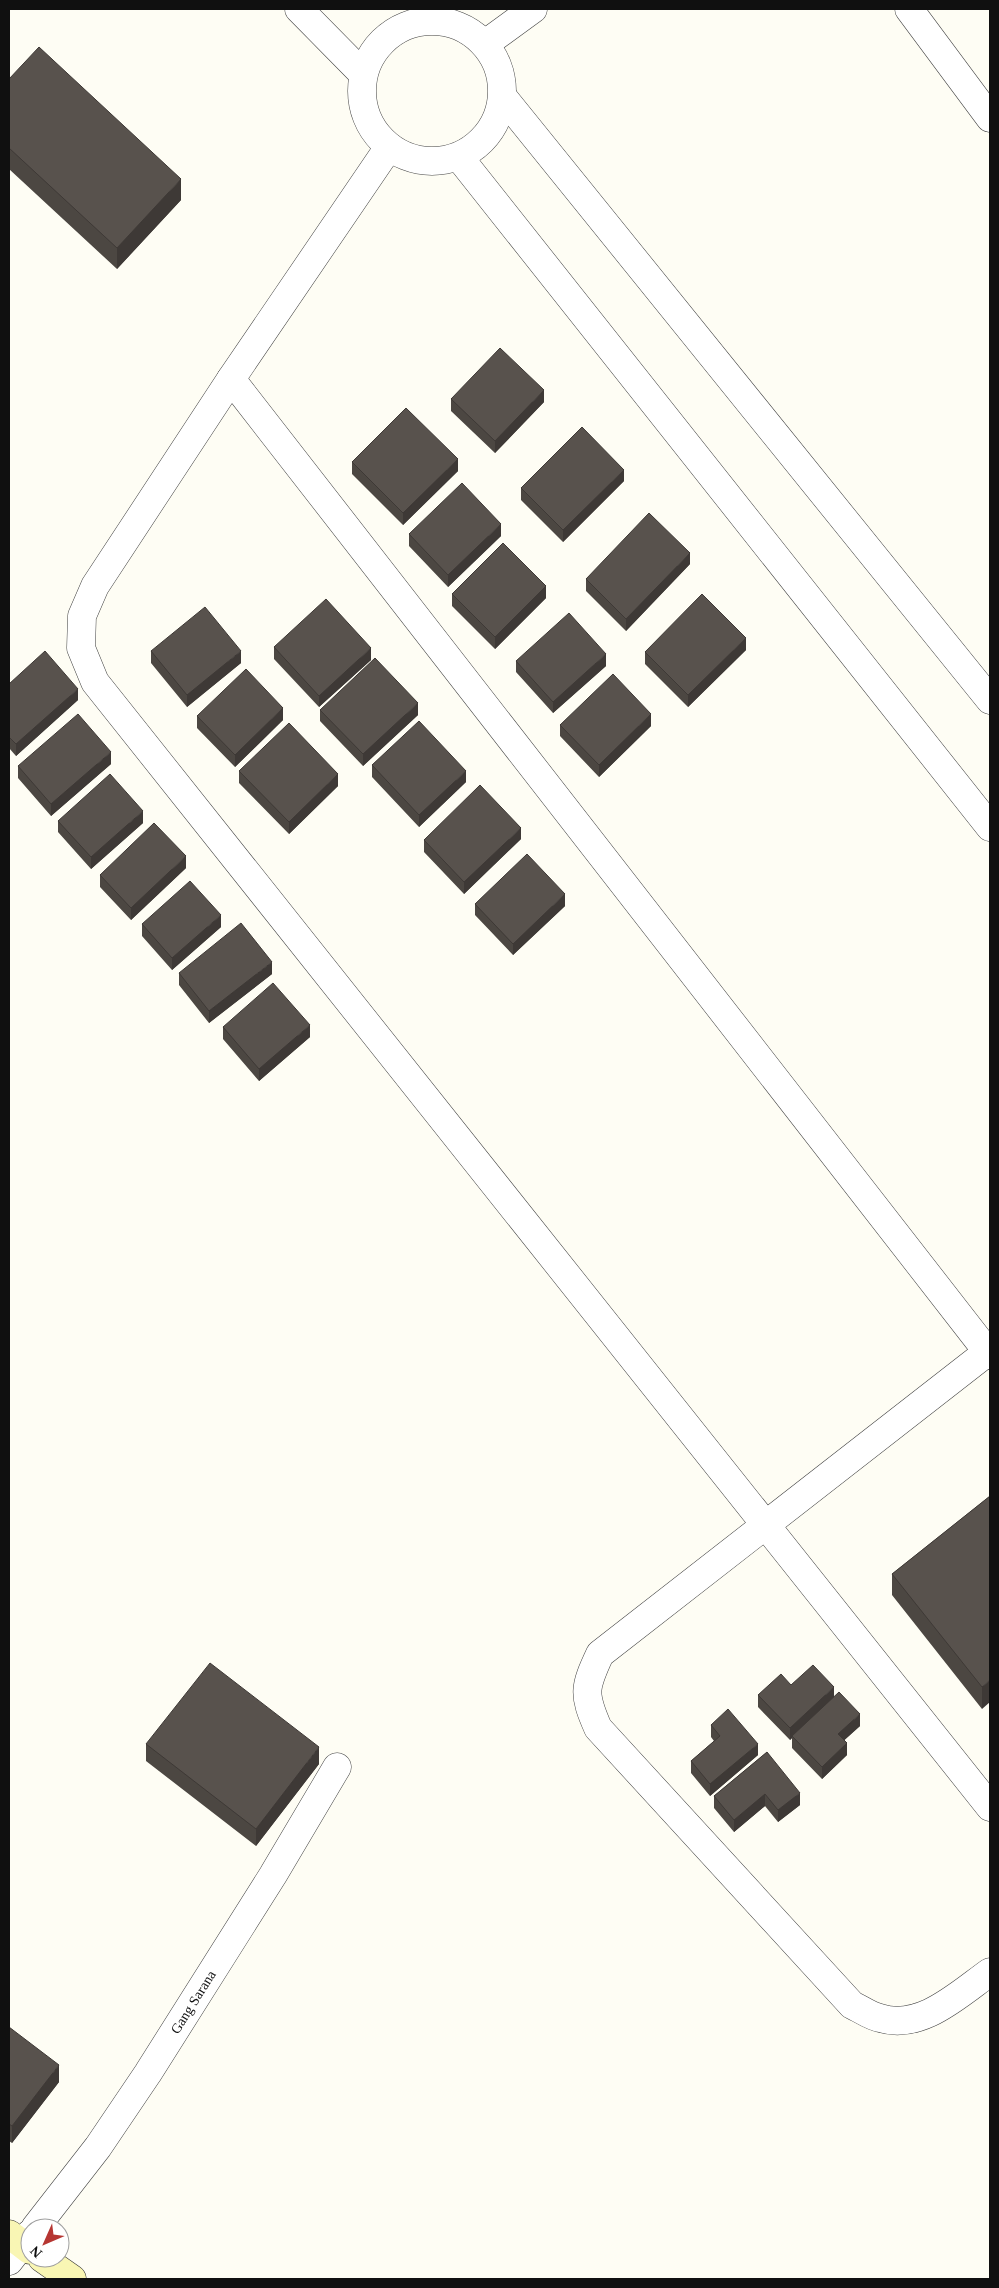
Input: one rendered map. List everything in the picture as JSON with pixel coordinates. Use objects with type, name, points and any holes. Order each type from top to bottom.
[{"type":"main road","points":[[57,2268],[72,2279]]},
{"type":"street","points":[[299,9],[363,74]]},
{"type":"street","points":[[485,44],[533,9]]},
{"type":"street","points":[[909,9],[990,118]]},
{"type":"street","points":[[397,17],[448,22],[468,30],[485,44],[496,60],[503,97],[499,116],[490,133],[476,147],[459,157],[441,161],[422,161],[405,156],[389,147],[375,132],[366,114],[361,94],[363,74],[371,54],[386,37],[397,17]]},
{"type":"street","points":[[503,97],[990,700]]},
{"type":"street","points":[[389,147],[231,379],[95,586],[82,616],[81,648],[95,682],[990,1807]]},
{"type":"street","points":[[459,157],[990,827]]},
{"type":"street","points":[[231,379],[989,1352],[600,1654],[587,1681],[587,1704],[598,1728],[852,2005],[880,2019],[903,2021],[931,2013],[990,1972]]},
{"type":"street","name":"Gang Sarana","points":[[45,2218],[98,2147],[148,2072],[273,1875],[337,1767]]},
{"type":"building","points":[[39,47],[181,179],[117,248],[9,148],[9,79]]},
{"type":"building","points":[[500,348],[544,390],[495,441],[451,399]]},
{"type":"building","points":[[406,408],[458,459],[403,513],[352,462]]},
{"type":"building","points":[[582,427],[624,470],[563,530],[521,488]]},
{"type":"building","points":[[462,483],[501,524],[448,575],[409,534]]},
{"type":"building","points":[[649,513],[690,553],[626,619],[586,579]]},
{"type":"building","points":[[503,543],[546,586],[495,637],[452,594]]},
{"type":"building","points":[[702,594],[746,638],[688,695],[645,652]]},
{"type":"building","points":[[326,599],[371,648],[319,696],[274,647]]},
{"type":"building","points":[[205,607],[241,651],[187,695],[151,651]]},
{"type":"building","points":[[569,613],[606,654],[553,702],[516,661]]},
{"type":"building","points":[[45,651],[78,689],[16,744],[9,737],[9,684]]},
{"type":"building","points":[[375,658],[418,703],[363,754],[320,710]]},
{"type":"building","points":[[246,669],[283,708],[235,755],[197,716]]},
{"type":"building","points":[[613,674],[651,714],[599,765],[560,725]]},
{"type":"building","points":[[78,714],[111,752],[51,804],[18,766]]},
{"type":"building","points":[[419,721],[466,771],[419,815],[372,765]]},
{"type":"building","points":[[289,723],[338,774],[289,822],[239,771]]},
{"type":"building","points":[[110,774],[143,811],[91,857],[58,821]]},
{"type":"building","points":[[480,785],[521,828],[464,882],[424,840]]},
{"type":"building","points":[[154,823],[186,856],[131,908],[100,875]]},
{"type":"building","points":[[527,854],[565,894],[513,944],[475,904]]},
{"type":"building","points":[[190,881],[221,915],[172,958],[142,924]]},
{"type":"building","points":[[241,923],[272,962],[209,1011],[179,973]]},
{"type":"building","points":[[273,983],[310,1025],[259,1069],[223,1027]]},
{"type":"building","points":[[990,1496],[990,1680],[982,1687],[892,1574]]},
{"type":"building","points":[[210,1663],[319,1747],[256,1829],[146,1744]]},
{"type":"building","points":[[813,1665],[834,1687],[790,1728],[758,1695],[781,1674],[791,1685]]},
{"type":"building","points":[[839,1692],[860,1714],[838,1734],[847,1743],[822,1767],[792,1736]]},
{"type":"building","points":[[728,1709],[758,1744],[710,1784],[691,1761],[720,1736],[711,1725]]},
{"type":"building","points":[[767,1752],[800,1793],[778,1810],[765,1794],[734,1820],[714,1796]]},
{"type":"building","points":[[9,2027],[59,2065],[12,2126],[9,2124]]}]
